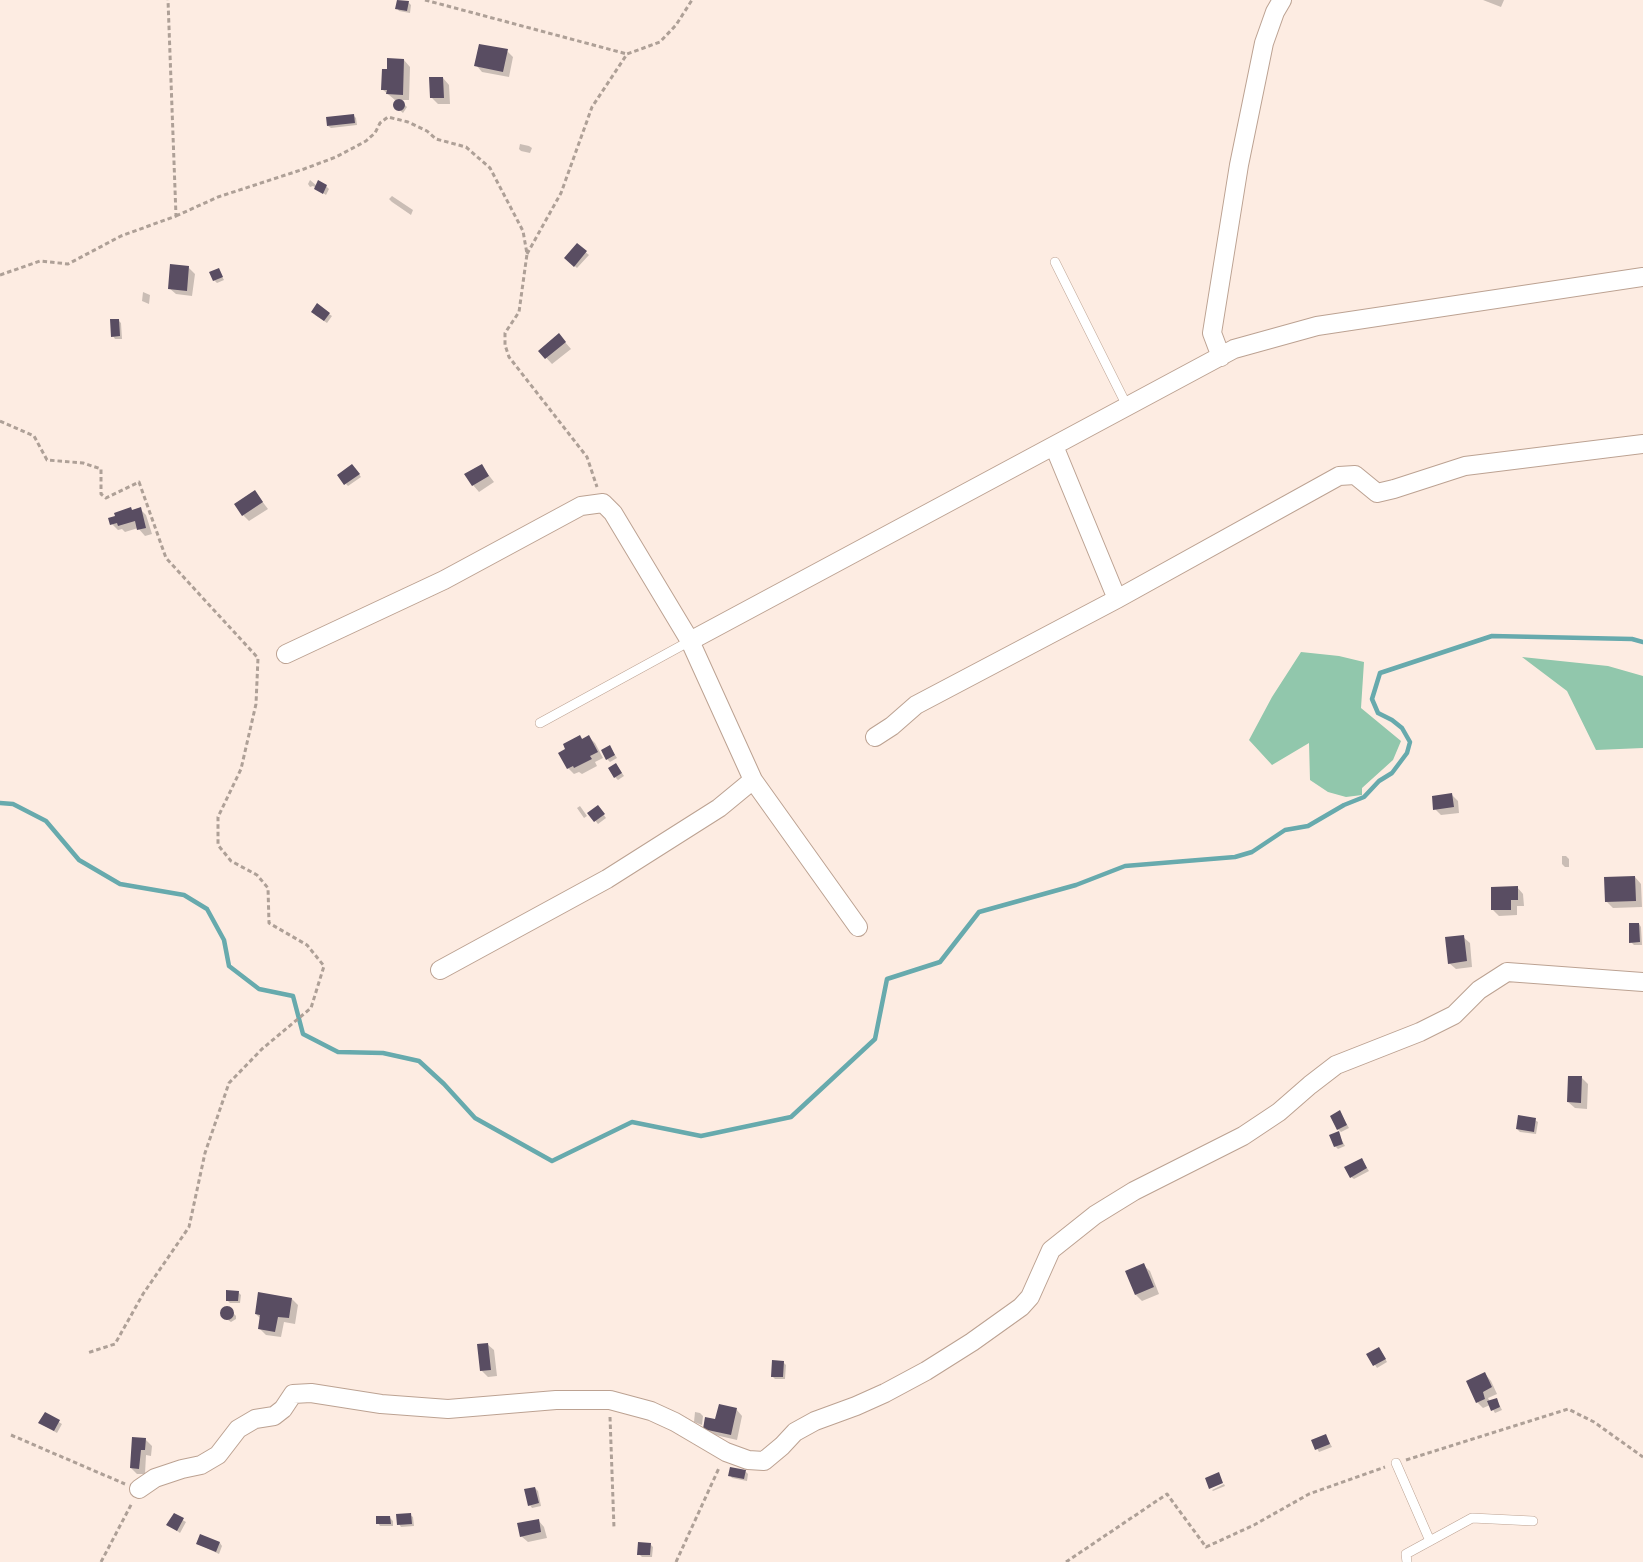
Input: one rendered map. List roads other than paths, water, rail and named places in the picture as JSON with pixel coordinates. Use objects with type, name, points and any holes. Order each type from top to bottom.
[{"type":"street","points":[[1221,357],[1212,333],[1239,165],[1264,43],[1275,12],[1282,0]]},
{"type":"street","points":[[690,641],[1234,349],[1317,326],[1643,278]]},
{"type":"street","points":[[874,737],[892,726],[916,705],[1117,599],[1339,476],[1354,475],[1377,493],[1466,466],[1643,444]]},
{"type":"street","points":[[1054,446],[1117,599]]},
{"type":"street","points":[[286,654],[444,580],[581,506],[603,503],[613,513],[690,641],[753,780],[858,927]]},
{"type":"street","points":[[440,970],[607,879],[719,808],[753,780]]},
{"type":"street","points":[[139,1489],[155,1478],[201,1465],[218,1455],[238,1429],[255,1419],[274,1416],[283,1409],[293,1394],[311,1393],[381,1404],[448,1408],[556,1400],[610,1400],[651,1411],[726,1452],[748,1460],[764,1461],[795,1432],[815,1421],[856,1406],[926,1371],[1021,1307],[1030,1297],[1051,1250],[1095,1215],[1134,1191],[1243,1136],[1280,1112],[1336,1065],[1420,1032],[1454,1015],[1479,990],[1507,972],[1643,982]]},
{"type":"lane","points":[[1055,262],[1127,406]]},
{"type":"lane","points":[[540,723],[690,641]]},
{"type":"lane","points":[[1396,1463],[1430,1541]]},
{"type":"lane","points":[[1407,1562],[1406,1554],[1472,1518],[1533,1521]]},
{"type":"waterway","points":[[0,803],[13,804],[46,821],[79,860],[120,884],[184,895],[207,909],[224,940],[229,966],[259,989],[293,996],[303,1034],[338,1052],[383,1053],[419,1061],[475,1118],[552,1161],[632,1122],[701,1136],[791,1117],[875,1039],[887,979],[940,962],[979,912],[1076,885],[1125,866],[1235,857],[1252,852],[1285,830],[1308,826],[1344,805],[1364,797],[1379,781],[1392,773],[1407,753],[1410,742],[1402,728],[1378,713],[1372,699],[1380,673],[1492,636],[1632,639],[1643,642]]}]
